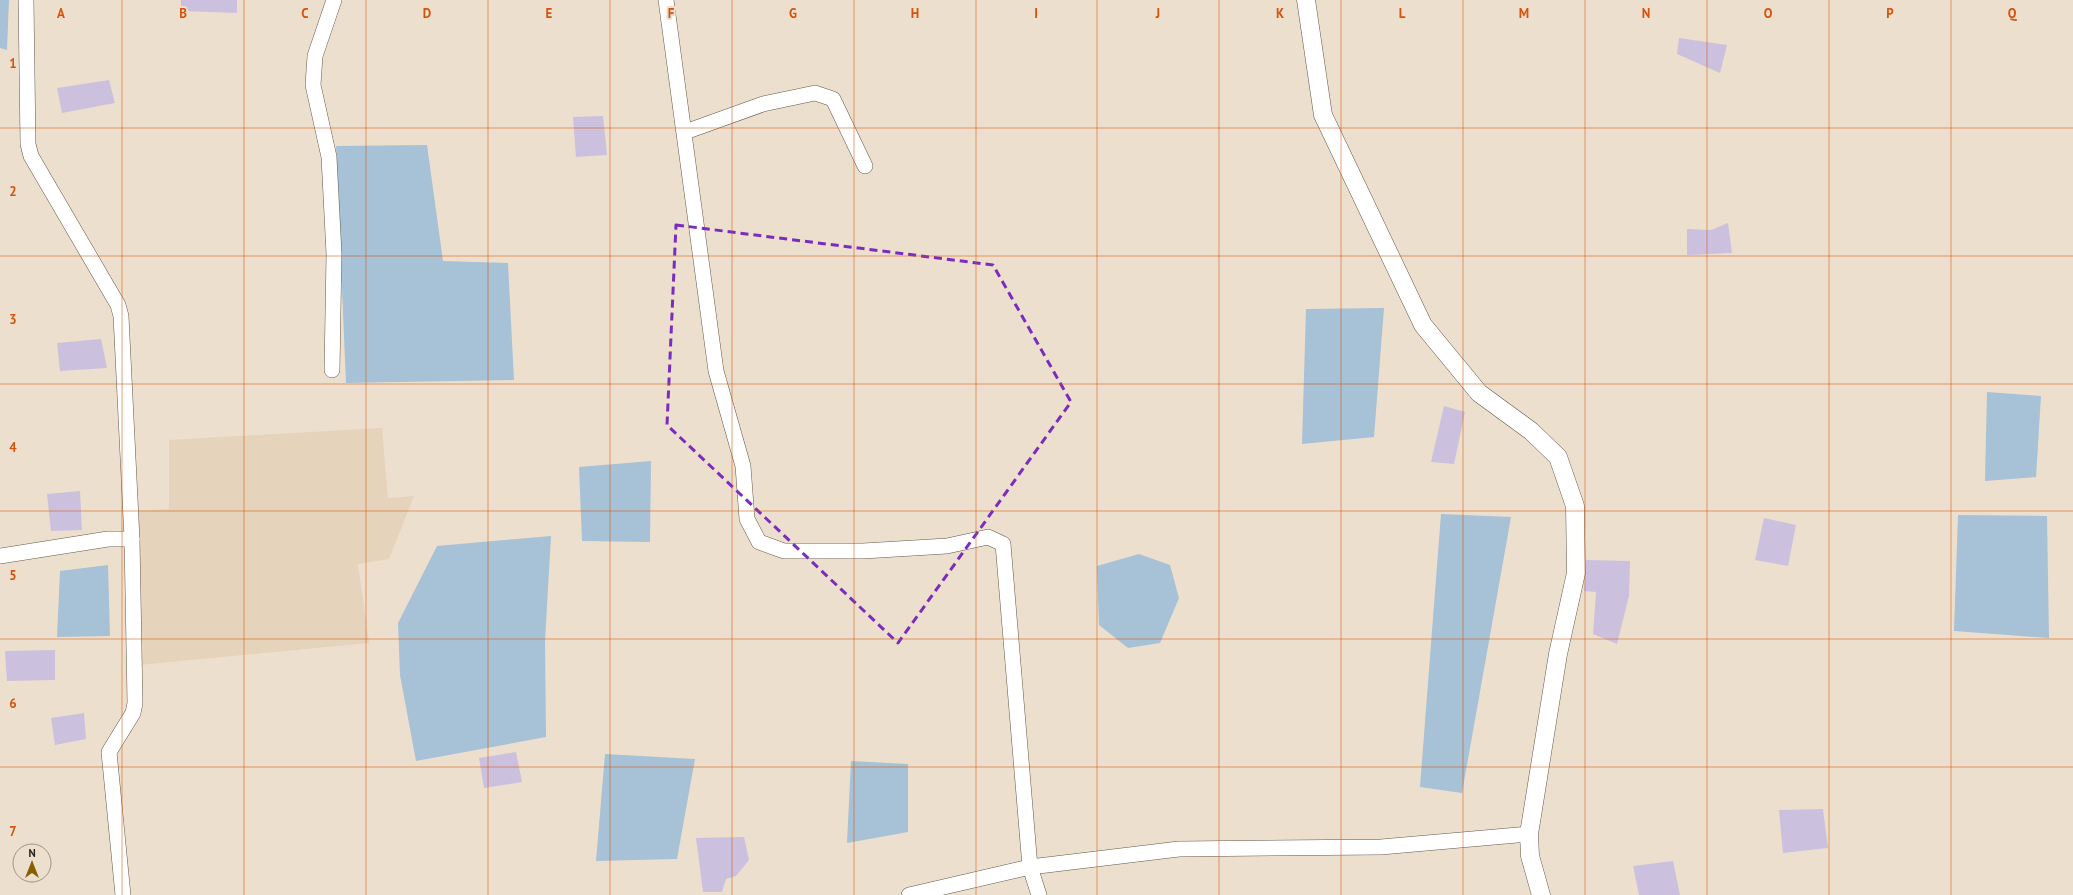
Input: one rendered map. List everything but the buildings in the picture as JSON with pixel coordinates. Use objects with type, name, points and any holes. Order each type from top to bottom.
[{"type":"street","points":[[26,0],[28,144],[31,156],[118,305],[121,316],[132,539],[135,703],[133,713],[109,752],[123,895]]},
{"type":"street","points":[[332,370],[334,254],[329,165],[313,84],[314,56],[334,0]]},
{"type":"street","points":[[666,0],[716,371],[743,466],[747,519],[759,542],[784,551],[863,551],[947,546],[988,536],[1003,544],[1030,867],[1039,895]]},
{"type":"street","points":[[1306,0],[1323,115],[1423,325],[1479,393],[1531,431],[1558,457],[1575,506],[1576,573],[1558,654],[1529,834],[1530,856],[1542,895]]},
{"type":"street","points":[[684,132],[764,104],[815,93],[833,99],[865,166]]},
{"type":"street","points":[[0,556],[108,539],[132,539]]},
{"type":"street","points":[[909,895],[1030,867],[1179,849],[1381,847],[1529,834]]},
{"type":"highlighted area","points":[[676,225],[993,265],[1071,402],[898,643],[667,425]]},
{"type":"shaded area","points":[[382,428],[388,498],[414,496],[389,559],[358,564],[369,643],[139,665],[137,511],[169,509],[169,440]]},
{"type":"water","points":[[0,0],[9,0],[7,50],[0,48]]},
{"type":"water","points":[[427,145],[443,261],[508,263],[514,380],[346,383],[336,146]]},
{"type":"water","points":[[1384,308],[1374,437],[1302,444],[1306,309]]},
{"type":"water","points":[[1987,392],[2041,396],[2036,477],[1985,481]]},
{"type":"water","points":[[651,461],[650,542],[582,541],[579,467]]},
{"type":"water","points":[[1441,514],[1511,517],[1462,793],[1420,787]]},
{"type":"water","points":[[1958,515],[2047,516],[2049,638],[1954,631]]},
{"type":"water","points":[[551,536],[545,641],[546,737],[416,761],[400,675],[398,623],[437,546]]},
{"type":"water","points":[[1139,554],[1170,565],[1179,598],[1160,643],[1128,648],[1099,625],[1097,566]]},
{"type":"water","points":[[108,565],[110,636],[57,637],[60,571]]},
{"type":"water","points":[[605,754],[695,759],[677,859],[596,861]]},
{"type":"water","points":[[851,761],[908,764],[908,832],[847,843]]}]
